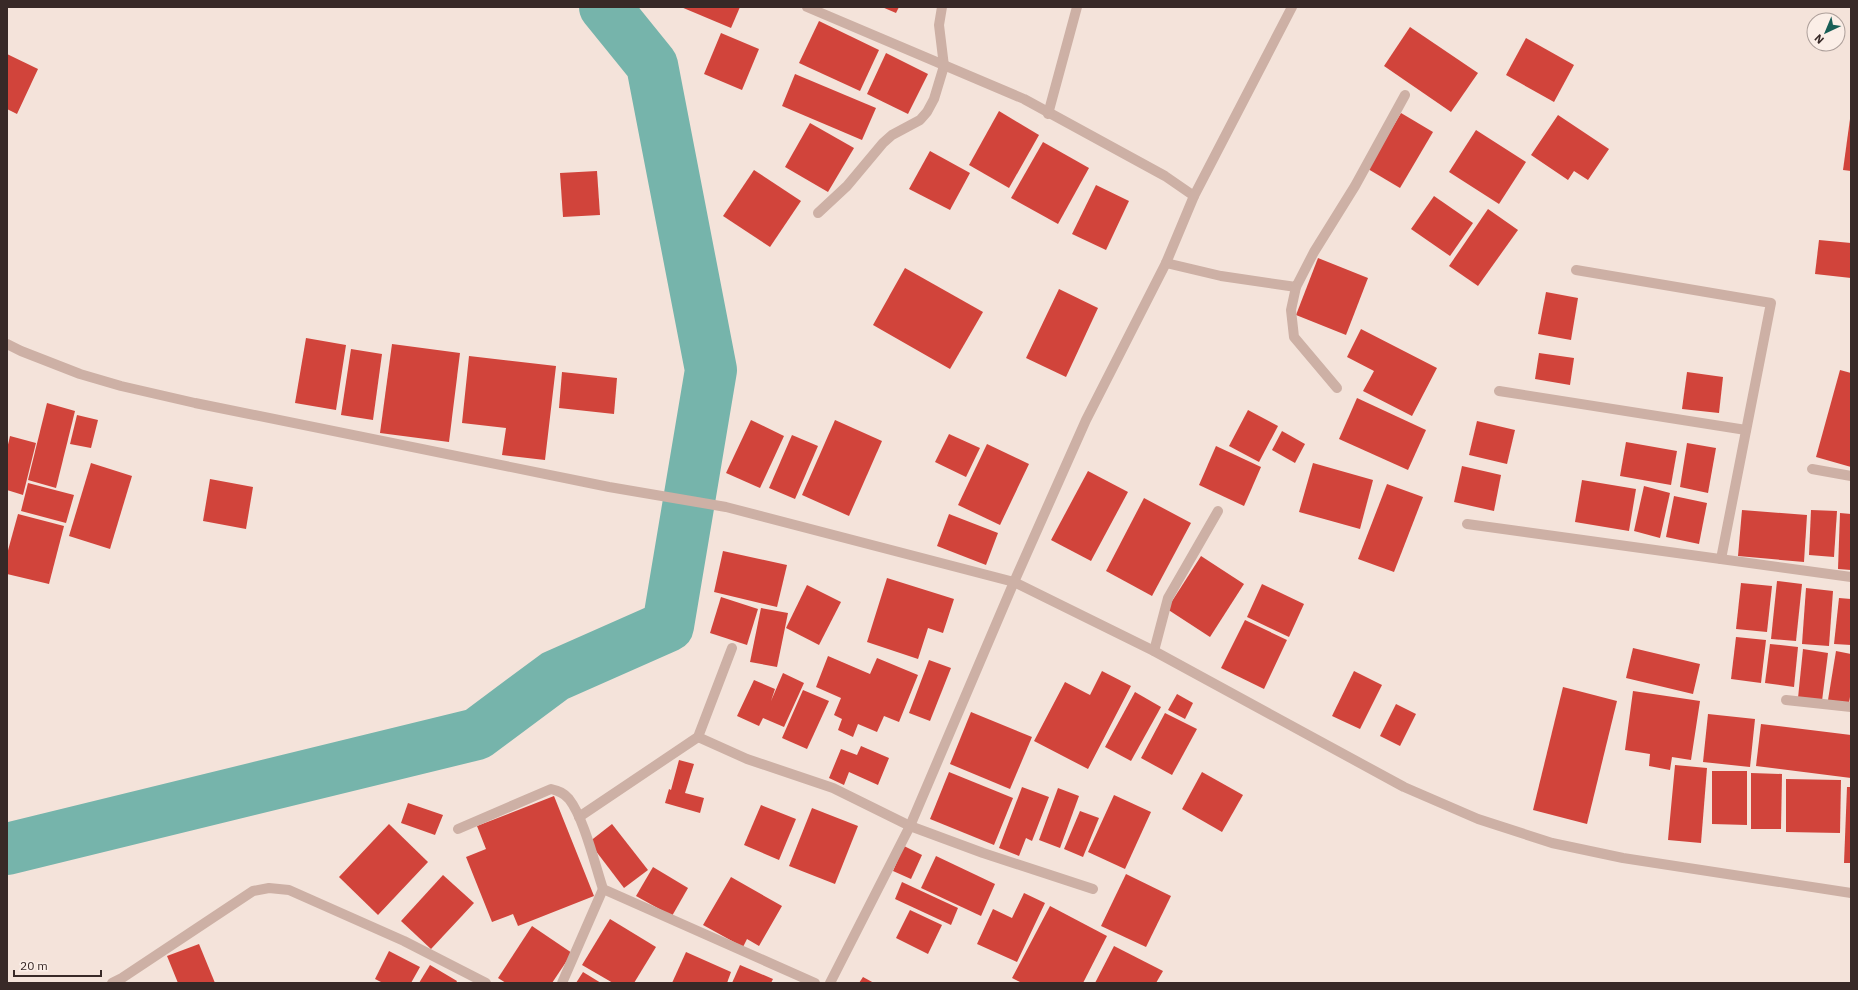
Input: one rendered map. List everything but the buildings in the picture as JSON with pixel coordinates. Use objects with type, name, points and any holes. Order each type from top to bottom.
[{"type":"street","points":[[807,7],[1024,100],[1165,176],[1194,196]]},
{"type":"street","points":[[818,213],[847,186],[883,143],[892,135],[920,120],[934,99],[944,66],[939,24],[942,7]]},
{"type":"street","points":[[1048,114],[1077,7]]},
{"type":"street","points":[[830,983],[910,826],[1014,582],[1086,420],[1166,263],[1194,196],[1292,7]]},
{"type":"street","points":[[1337,388],[1294,337],[1291,310],[1296,287],[1314,252],[1355,186],[1405,95]]},
{"type":"street","points":[[1166,263],[1221,276],[1296,287]]},
{"type":"street","points":[[1576,270],[1771,303],[1721,559]]},
{"type":"street","points":[[7,344],[80,374],[121,386],[195,403],[609,487],[726,507],[1014,582],[1154,651],[1404,788],[1478,819],[1552,843],[1623,858],[1851,893]]},
{"type":"street","points":[[1499,391],[1746,430]]},
{"type":"street","points":[[1812,469],[1851,476]]},
{"type":"street","points":[[1154,651],[1168,598],[1218,511]]},
{"type":"street","points":[[1467,524],[1851,577]]},
{"type":"street","points":[[579,817],[698,737],[732,648]]},
{"type":"street","points":[[1786,700],[1851,707]]},
{"type":"street","points":[[698,737],[747,759],[833,788],[910,826],[983,853],[1093,889]]},
{"type":"street","points":[[458,829],[551,789],[561,792],[570,800],[579,817],[602,889],[562,983]]},
{"type":"street","points":[[112,983],[122,978],[253,891],[269,888],[289,890],[404,941],[486,983]]},
{"type":"street","points":[[602,889],[815,983]]},
{"type":"waterway","points":[[7,849],[477,734],[555,676],[668,626],[711,370],[652,65],[605,7]]}]
